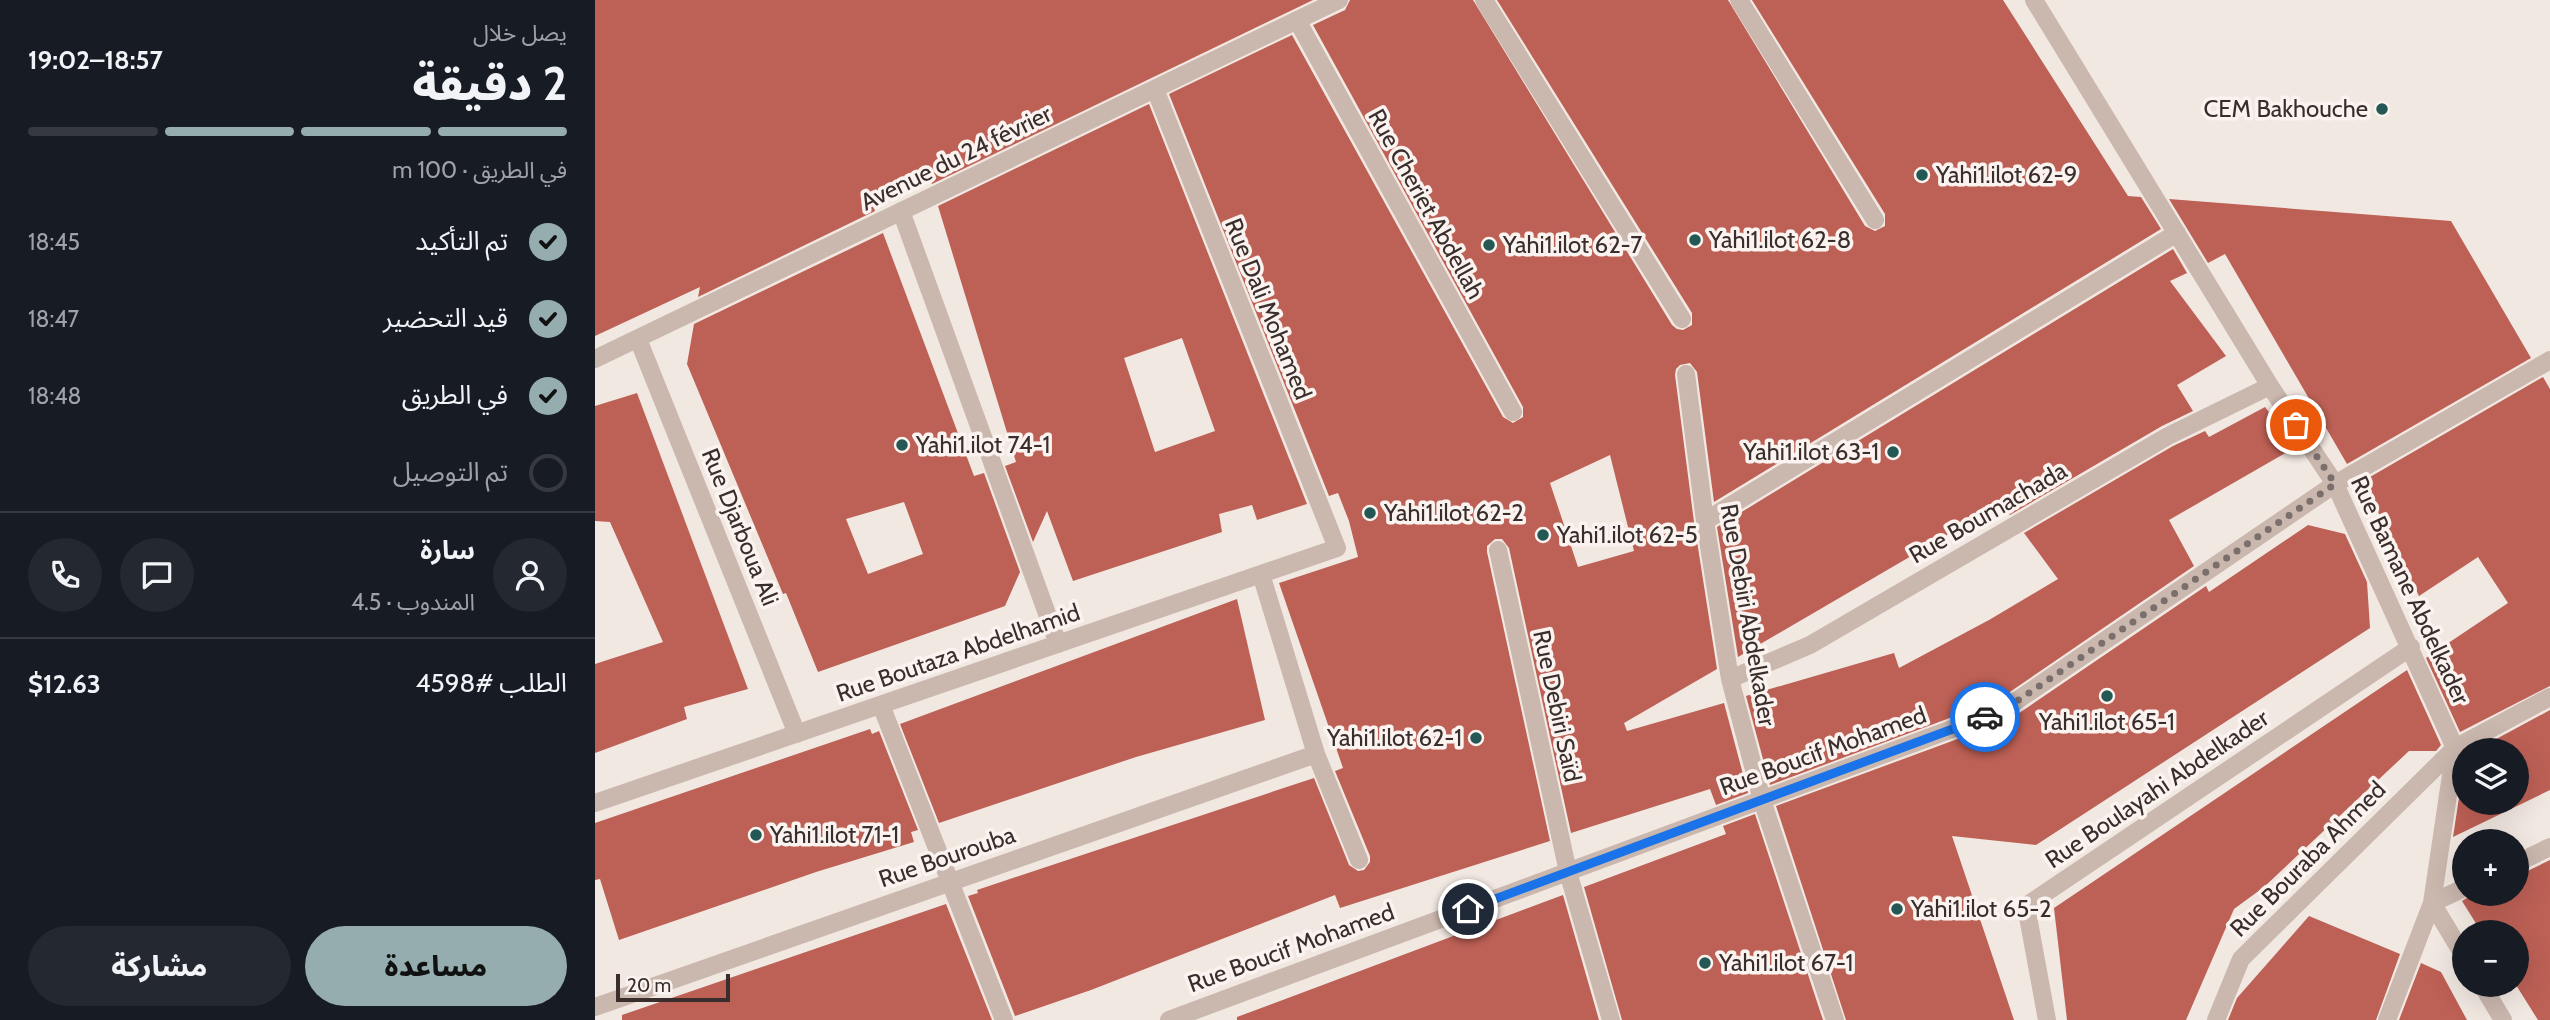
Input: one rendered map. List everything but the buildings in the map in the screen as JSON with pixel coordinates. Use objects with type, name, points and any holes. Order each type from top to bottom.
[{"type":"street","name":"Avenue du 24 février","points":[[595,359],[1339,0]]},
{"type":"street","points":[[1485,0],[1682,319]]},
{"type":"street","points":[[1739,0],[1875,220]]},
{"type":"street","name":"Rue Bamane Abdelkader","points":[[2034,0],[2270,386],[2335,484],[2452,741]]},
{"type":"street","name":"Rue Cheriet Abdellah","points":[[1297,20],[1513,412]]},
{"type":"street","name":"Rue Dali Mohamed","points":[[1155,89],[1337,548]]},
{"type":"street","points":[[901,211],[1058,644]]},
{"type":"street","points":[[1705,522],[2177,233]]},
{"type":"street","name":"Rue Djarboua Ali","points":[[638,339],[797,734]]},
{"type":"street","name":"Rue Boucif Mohamed","points":[[1168,1020],[2004,710],[2335,484],[2550,360]]},
{"type":"street","name":"Rue Debiri Abdelkader","points":[[1686,374],[1705,522],[1730,679],[1762,800],[1835,1020]]},
{"type":"street","name":"Rue Boumachada","points":[[1730,679],[1810,645],[2168,436],[2270,386]]},
{"type":"street","name":"Rue Boutaza Abdelhamid","points":[[595,803],[1337,548]]},
{"type":"street","name":"Rue Debiri Saïd","points":[[1498,550],[1568,872],[1611,1020]]},
{"type":"street","points":[[1261,574],[1316,754],[1359,860]]},
{"type":"street","name":"Rue Boulayahi Abdelkader","points":[[2047,1020],[2026,906],[2411,647]]},
{"type":"street","name":"Rue Bouraba Ahmed","points":[[2474,738],[2550,697]]},
{"type":"street","points":[[881,705],[1004,1020]]},
{"type":"street","name":"Rue Bouraba Ahmed","points":[[2216,1020],[2241,959],[2452,751]]},
{"type":"street","name":"Rue Bourouba","points":[[595,1007],[1316,754]]},
{"type":"street","points":[[2387,1020],[2432,903],[2452,768]]},
{"type":"street","points":[[2529,857],[2550,847]]},
{"type":"street","points":[[2432,903],[2452,894]]},
{"type":"street","points":[[2432,903],[2452,936]]},
{"type":"street","points":[[2489,997],[2503,1020]]},
{"type":"way so far","points":[[1985,717],[2004,710],[2335,484],[2296,425]]},
{"type":"place","name":"CEM Bakhouche","points":[[2382,109]]},
{"type":"place","name":"Yahi1.ilot 62-9","points":[[1922,175]]},
{"type":"place","name":"Yahi1.ilot 62-8","points":[[1695,240]]},
{"type":"place","name":"Yahi1.ilot 62-7","points":[[1489,245]]},
{"type":"place","name":"Yahi1.ilot 74-1","points":[[902,445]]},
{"type":"place","name":"Yahi1.ilot 63-1","points":[[1893,452]]},
{"type":"place","name":"Yahi1.ilot 62-2","points":[[1370,513]]},
{"type":"place","name":"Yahi1.ilot 62-5","points":[[1543,535]]},
{"type":"place","name":"Yahi1.ilot 65-1","points":[[2107,696]]},
{"type":"place","name":"Yahi1.ilot 62-1","points":[[1476,738]]},
{"type":"place","name":"Yahi1.ilot 71-1","points":[[756,835]]},
{"type":"place","name":"Yahi1.ilot 65-2","points":[[1897,909]]},
{"type":"place","name":"Yahi1.ilot 67-1","points":[[1705,963]]},
{"type":"route","points":[[1468,909],[1985,717]]}]
